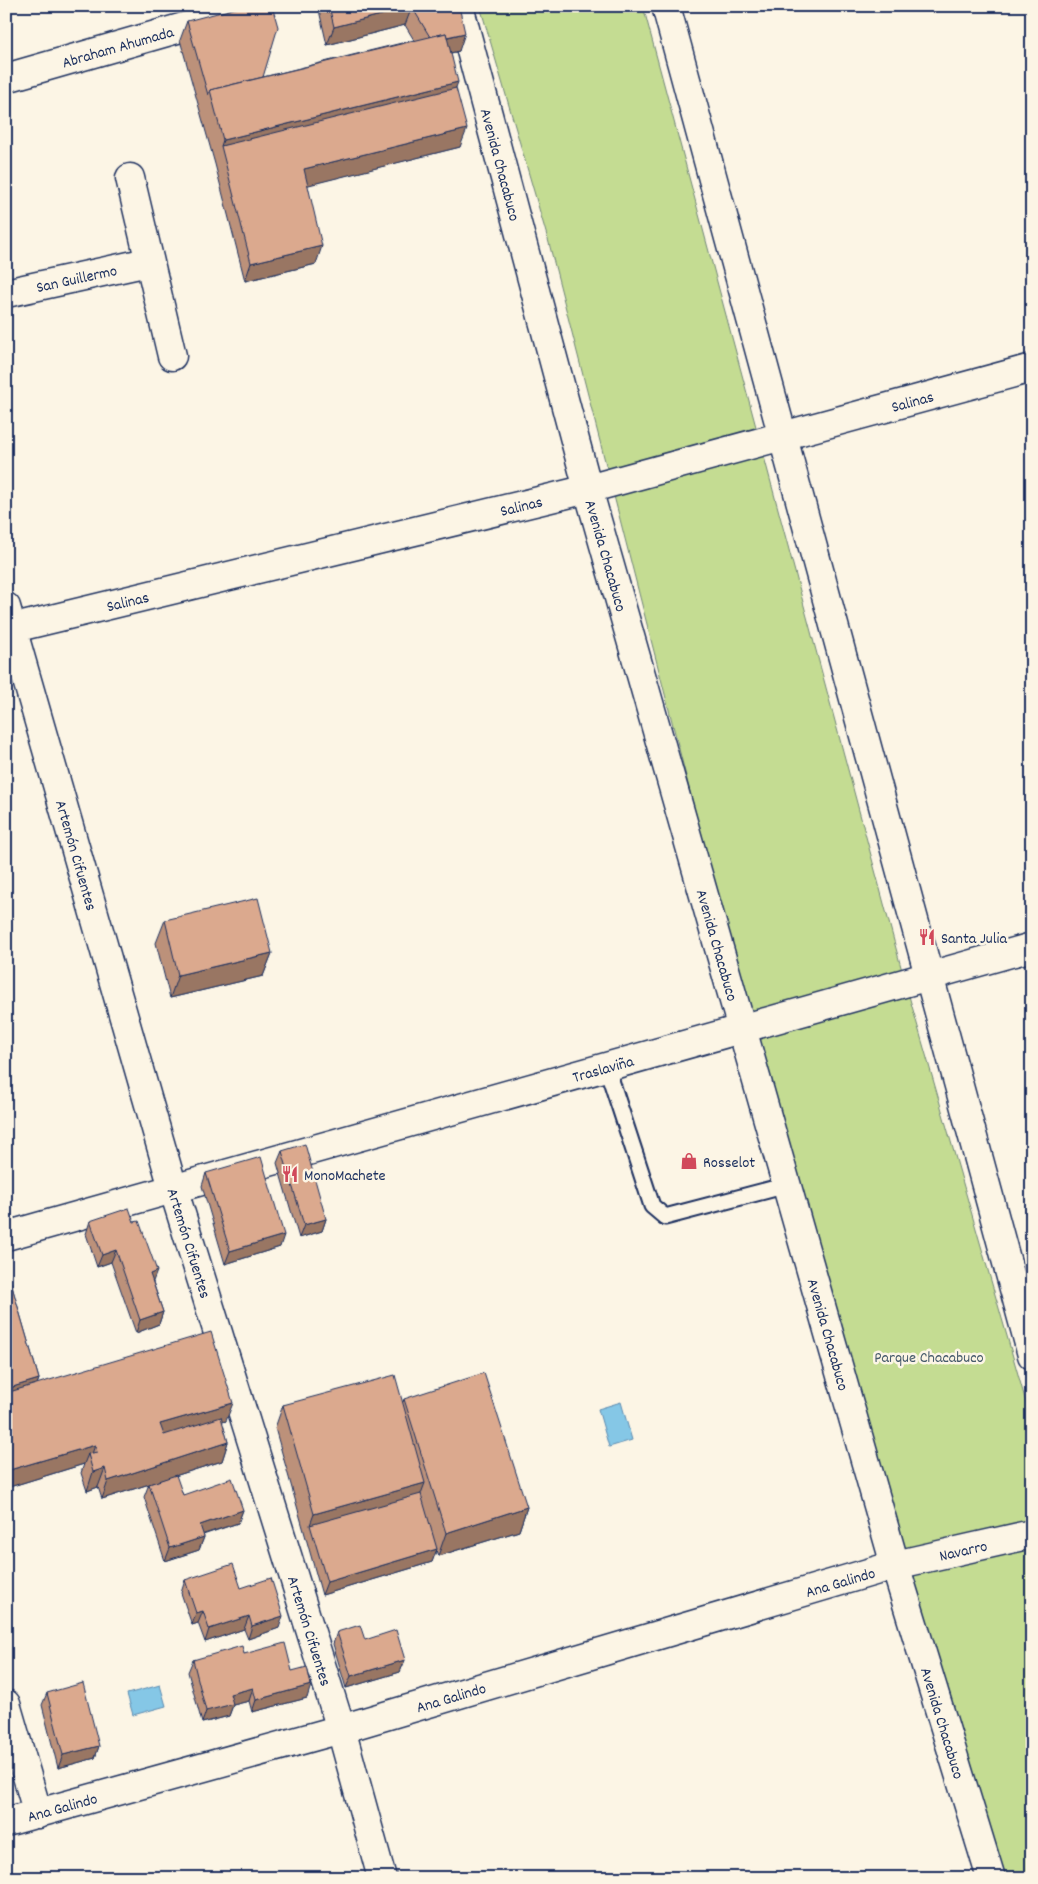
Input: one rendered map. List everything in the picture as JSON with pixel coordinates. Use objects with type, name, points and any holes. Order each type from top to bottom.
[{"type":"street","name":"Abraham Ahumada","points":[[6,78],[257,6]]},
{"type":"street","name":"Avenida Chacabuco","points":[[459,6],[588,489],[895,1564],[991,1878]]},
{"type":"street","points":[[666,6],[1032,1355]]},
{"type":"street","points":[[130,178],[148,262],[172,356]]},
{"type":"street","name":"San Guillermo","points":[[6,293],[148,262]]},
{"type":"street","name":"Salinas","points":[[8,622],[588,489],[1032,368]]},
{"type":"street","name":"Artemón Cifuentes","points":[[8,622],[173,1188],[341,1729],[382,1878]]},
{"type":"street","name":"Traslaviña","points":[[6,1236],[742,1027],[1032,947]]},
{"type":"street","name":"Navarro","points":[[895,1564],[1032,1534]]},
{"type":"street","name":"Ana Galindo","points":[[6,1822],[341,1729],[895,1564]]},
{"type":"street","points":[[6,1704],[38,1814]]},
{"type":"lane","points":[[606,1066],[652,1206],[665,1217],[787,1185]]},
{"type":"green space","name":"Parque Chacabuco","points":[[480,6],[643,6],[905,982],[1032,1423],[1032,1878],[1003,1878],[907,1570],[750,1025],[549,243]]},
{"type":"water","points":[[621,1402],[632,1440],[609,1447],[598,1409]]},
{"type":"water","points":[[160,1685],[166,1706],[133,1715],[127,1694]]},
{"type":"building","points":[[244,6],[272,6],[278,27],[263,77],[210,90],[208,95],[187,21]]},
{"type":"building","points":[[329,6],[459,6],[465,33],[447,37],[446,33],[430,37],[412,7],[334,27]]},
{"type":"building","points":[[446,33],[458,82],[223,140],[210,90]]},
{"type":"building","points":[[456,88],[467,129],[304,169],[322,246],[251,263],[221,146]]},
{"type":"building","points":[[258,898],[272,953],[178,975],[165,920]]},
{"type":"building","points":[[305,1144],[326,1219],[304,1225],[282,1151]]},
{"type":"building","points":[[261,1157],[284,1235],[230,1251],[206,1173]]},
{"type":"building","points":[[129,1208],[134,1222],[139,1221],[157,1271],[150,1274],[163,1312],[140,1320],[116,1250],[102,1255],[90,1221]]},
{"type":"building","points":[[6,1266],[39,1379],[6,1389]]},
{"type":"building","points":[[211,1332],[233,1403],[160,1424],[164,1435],[221,1417],[228,1442],[108,1481],[105,1468],[93,1472],[88,1454],[97,1452],[95,1445],[6,1471],[6,1393]]},
{"type":"building","points":[[484,1373],[527,1507],[446,1533],[404,1399]]},
{"type":"building","points":[[395,1375],[425,1483],[314,1514],[283,1405]]},
{"type":"building","points":[[176,1475],[183,1495],[232,1478],[243,1510],[200,1525],[204,1537],[170,1548],[149,1484]]},
{"type":"building","points":[[421,1494],[437,1549],[327,1582],[310,1525]]},
{"type":"building","points":[[233,1564],[241,1588],[271,1578],[283,1616],[252,1626],[249,1616],[209,1629],[203,1611],[196,1613],[185,1580]]},
{"type":"building","points":[[360,1625],[365,1640],[396,1630],[405,1660],[351,1676],[337,1632]]},
{"type":"building","points":[[285,1643],[292,1671],[307,1667],[311,1685],[256,1700],[253,1688],[230,1694],[233,1704],[206,1711],[193,1660],[242,1646],[244,1654]]},
{"type":"building","points":[[83,1683],[99,1746],[63,1755],[47,1693]]},
{"type":"place","name":"Santa Julia","points":[[927,937]]},
{"type":"place","name":"Rosselot","points":[[689,1161]]},
{"type":"place","name":"MonoMachete","points":[[290,1174]]}]
